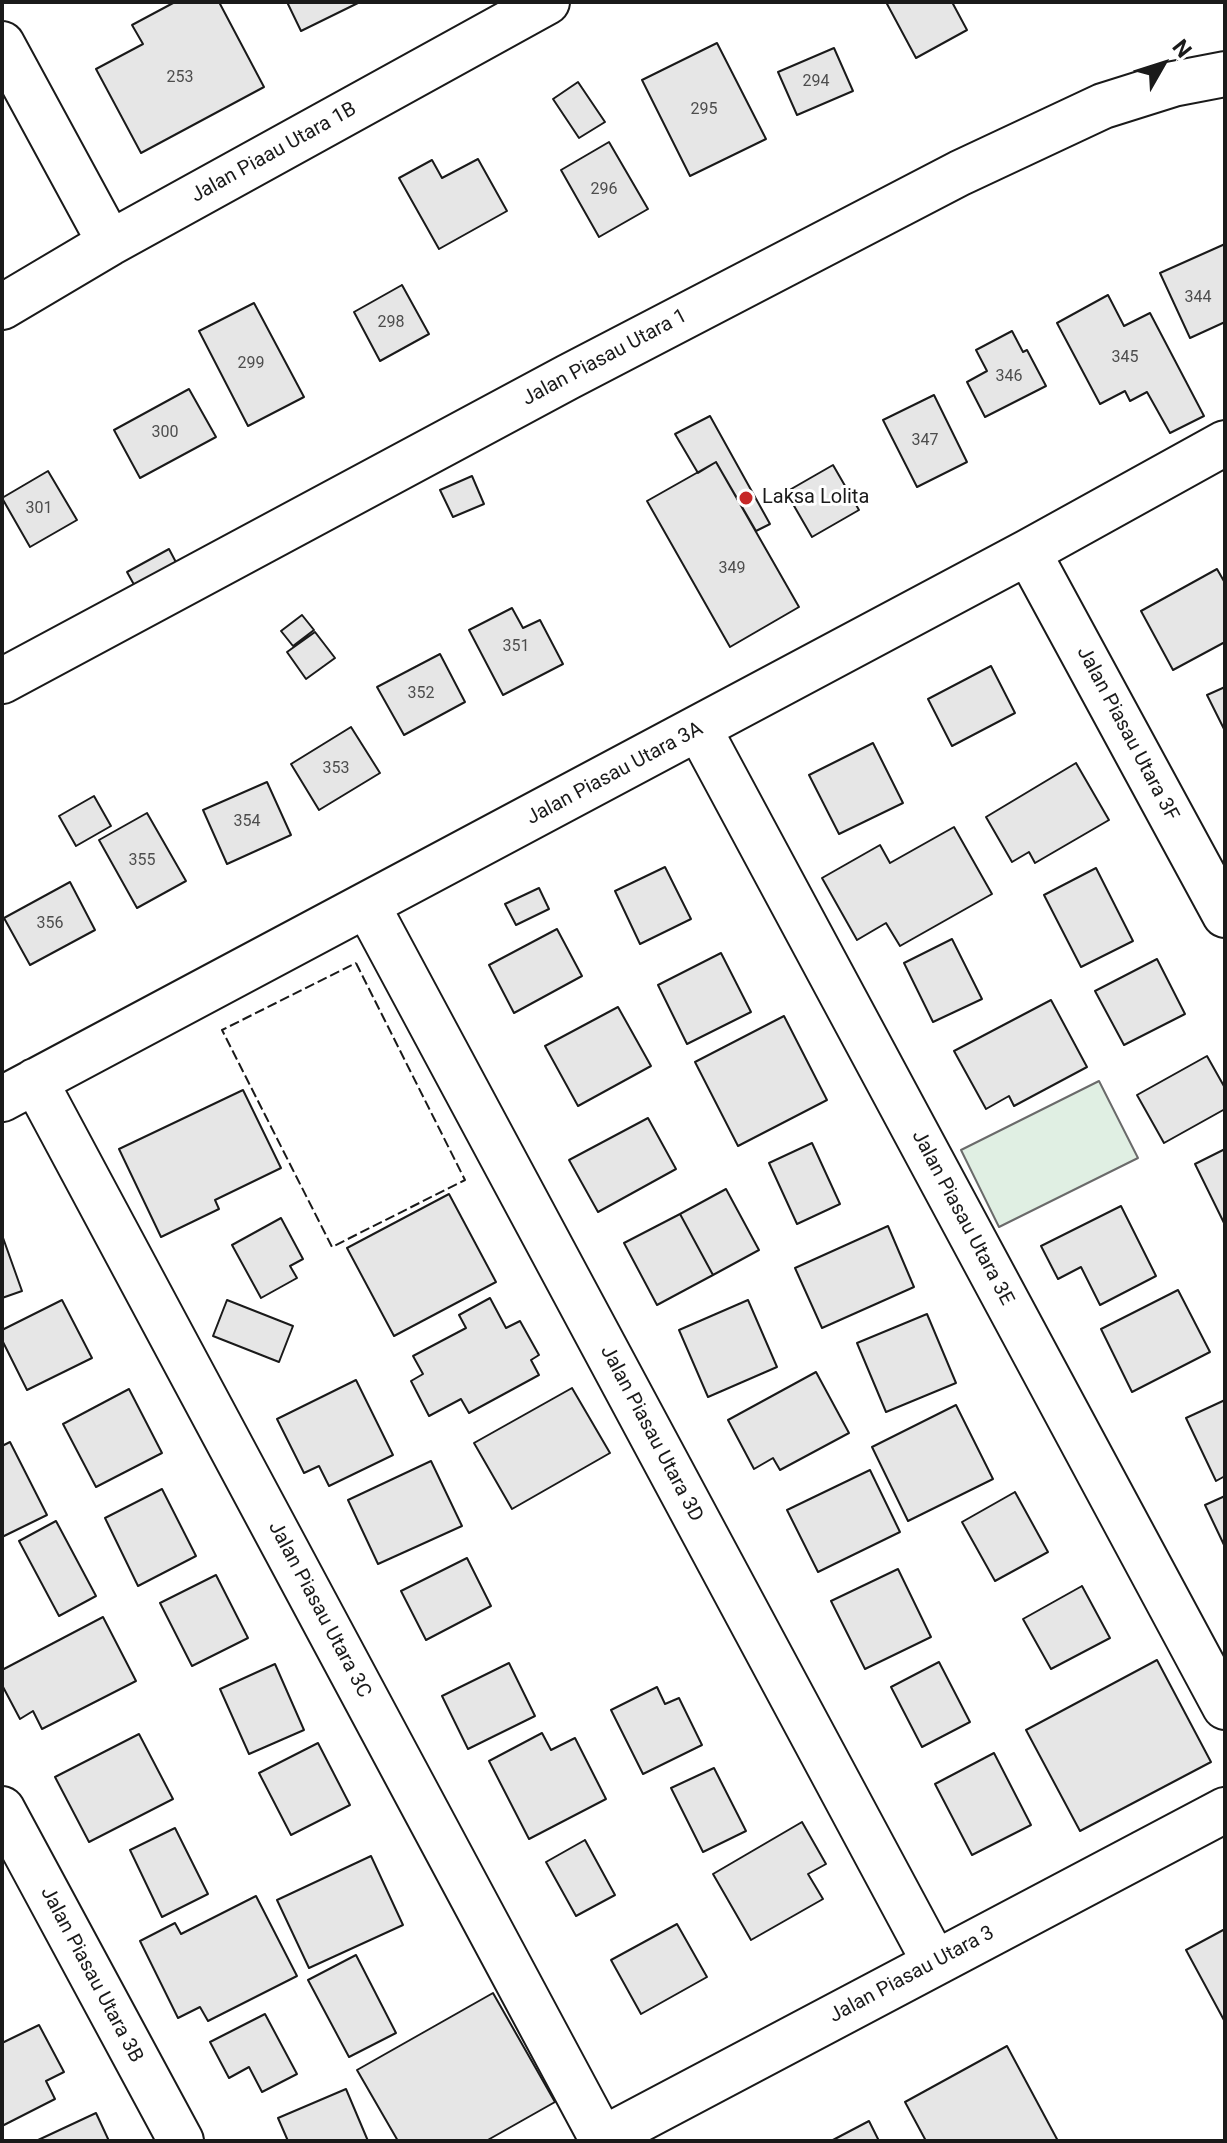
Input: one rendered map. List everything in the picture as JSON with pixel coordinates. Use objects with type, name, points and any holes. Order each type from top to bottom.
[{"type":"street","name":"Jalan Piaau Utara 1B","points":[[2,307],[503,12],[547,2]]},
{"type":"street","points":[[2,44],[110,243]]},
{"type":"street","name":"Jalan Piasau Utara 1","points":[[2,681],[580,371],[960,173],[1103,106],[1173,84],[1225,74]]},
{"type":"street","name":"Jalan Piasau Utara 3A","points":[[19,1090],[699,729],[1225,443]]},
{"type":"street","name":"Jalan Piasau Utara 3F","points":[[1028,552],[1225,915]]},
{"type":"street","name":"Jalan Piasau Utara 3E","points":[[699,729],[1225,1707]]},
{"type":"street","name":"Jalan Piasau Utara 3D","points":[[367,905],[935,1963]]},
{"type":"street","name":"Jalan Piasau Utara 3C","points":[[19,1090],[601,2140]]},
{"type":"street","name":"Jalan Piasau Utara 3B","points":[[2,1809],[181,2141]]},
{"type":"street","name":"Jalan Piasau Utara 3","points":[[601,2140],[1225,1810]]},
{"type":"green space","points":[[1099,1081],[1138,1158],[999,1227],[961,1150]]},
{"type":"building","points":[[175,2],[219,2],[264,87],[141,153],[96,69],[143,44],[132,25]]},
{"type":"building","points":[[287,2],[360,2],[301,31]]},
{"type":"building","points":[[886,2],[952,2],[967,30],[916,58]]},
{"type":"building","points":[[717,43],[766,139],[690,176],[642,80]]},
{"type":"building","points":[[834,48],[853,91],[797,115],[778,72]]},
{"type":"building","points":[[578,82],[605,122],[579,138],[553,99]]},
{"type":"building","points":[[609,142],[648,209],[599,237],[561,170]]},
{"type":"building","points":[[478,159],[507,211],[439,249],[399,178],[432,160],[442,178]]},
{"type":"building","points":[[1225,244],[1225,322],[1190,338],[1160,273]]},
{"type":"building","points":[[402,285],[429,334],[380,361],[354,312]]},
{"type":"building","points":[[1108,295],[1124,326],[1150,313],[1204,416],[1170,433],[1147,392],[1130,401],[1125,391],[1100,404],[1057,323]]},
{"type":"building","points":[[254,303],[304,397],[248,426],[199,331]]},
{"type":"building","points":[[1012,331],[1023,352],[1027,350],[1046,386],[985,417],[967,382],[987,371],[976,350]]},
{"type":"building","points":[[189,389],[216,437],[140,478],[114,430]]},
{"type":"building","points":[[934,395],[967,462],[917,487],[883,420]]},
{"type":"building","name":"Laksa Lolita","points":[[710,416],[770,524],[756,531],[716,462],[698,473],[675,434]]},
{"type":"building","points":[[716,462],[799,607],[730,647],[647,501]]},
{"type":"building","points":[[833,465],[859,510],[812,537],[786,492]]},
{"type":"building","points":[[48,471],[77,520],[30,547],[2,498]]},
{"type":"building","points":[[472,476],[484,504],[453,517],[440,490]]},
{"type":"building","points":[[169,549],[179,568],[137,590],[127,572]]},
{"type":"building","points":[[1217,569],[1225,583],[1225,642],[1173,670],[1141,611]]},
{"type":"building","points":[[512,608],[523,628],[540,620],[563,664],[503,695],[469,630]]},
{"type":"building","points":[[302,615],[314,630],[293,646],[281,631]]},
{"type":"building","points":[[315,632],[335,658],[306,679],[287,652]]},
{"type":"building","points":[[440,654],[465,702],[404,735],[377,687]]},
{"type":"building","points":[[991,666],[1015,713],[952,746],[928,699]]},
{"type":"building","points":[[1225,687],[1225,731],[1207,695]]},
{"type":"building","points":[[351,727],[380,773],[319,810],[291,764]]},
{"type":"building","points":[[873,743],[903,803],[839,834],[809,775]]},
{"type":"building","points":[[1076,763],[1109,820],[1035,863],[1029,852],[1012,862],[986,817]]},
{"type":"building","points":[[267,782],[291,835],[227,864],[203,810]]},
{"type":"building","points":[[94,796],[111,826],[76,846],[59,816]]},
{"type":"building","points":[[147,813],[186,881],[137,908],[99,840]]},
{"type":"building","points":[[954,827],[992,894],[900,946],[886,923],[857,940],[822,878],[880,845],[890,863]]},
{"type":"building","points":[[665,867],[691,919],[640,944],[615,891]]},
{"type":"building","points":[[1096,868],[1133,941],[1081,967],[1044,895]]},
{"type":"building","points":[[70,882],[95,930],[30,965],[4,918]]},
{"type":"building","points":[[539,888],[549,909],[516,925],[505,904]]},
{"type":"building","points":[[557,929],[582,976],[514,1013],[489,965]]},
{"type":"building","points":[[952,939],[982,999],[933,1022],[904,963]]},
{"type":"building","points":[[721,953],[751,1012],[687,1044],[658,985]]},
{"type":"building","points":[[1157,959],[1185,1014],[1124,1045],[1095,991]]},
{"type":"building","points":[[1051,1000],[1087,1067],[1014,1106],[1009,1096],[986,1109],[954,1051]]},
{"type":"building","points":[[618,1007],[651,1066],[578,1106],[545,1046]]},
{"type":"building","points":[[784,1016],[827,1100],[738,1146],[695,1062]]},
{"type":"building","points":[[1207,1056],[1225,1088],[1225,1109],[1164,1143],[1137,1095]]},
{"type":"building","points":[[243,1090],[281,1168],[215,1200],[219,1209],[161,1237],[119,1149]]},
{"type":"building","points":[[648,1118],[676,1169],[598,1212],[569,1160]]},
{"type":"building","points":[[812,1143],[840,1204],[797,1224],[769,1163]]},
{"type":"building","points":[[1225,1149],[1225,1225],[1195,1164]]},
{"type":"building","points":[[726,1189],[759,1250],[713,1275],[680,1214]]},
{"type":"building","points":[[449,1194],[496,1282],[394,1336],[347,1248]]},
{"type":"building","points":[[1121,1206],[1156,1276],[1100,1305],[1081,1267],[1058,1279],[1041,1246]]},
{"type":"building","points":[[680,1214],[713,1275],[657,1305],[624,1243]]},
{"type":"building","points":[[281,1218],[303,1259],[290,1266],[297,1278],[261,1298],[232,1245]]},
{"type":"building","points":[[888,1226],[914,1287],[822,1328],[795,1268]]},
{"type":"building","points":[[2,1235],[22,1291],[2,1298]]},
{"type":"building","points":[[1178,1290],[1210,1352],[1132,1392],[1101,1329]]},
{"type":"building","points":[[490,1298],[506,1328],[520,1321],[539,1355],[531,1360],[539,1375],[469,1413],[461,1399],[429,1416],[411,1381],[423,1374],[413,1356],[466,1328],[459,1315]]},
{"type":"building","points":[[62,1300],[92,1358],[27,1390],[2,1340],[2,1330]]},
{"type":"building","points":[[227,1300],[293,1326],[279,1362],[213,1336]]},
{"type":"building","points":[[748,1300],[777,1367],[708,1397],[679,1330]]},
{"type":"building","points":[[927,1314],[956,1383],[886,1412],[857,1343]]},
{"type":"building","points":[[816,1372],[849,1433],[780,1470],[773,1458],[754,1469],[728,1420]]},
{"type":"building","points":[[356,1380],[393,1455],[329,1486],[319,1466],[304,1473],[277,1419]]},
{"type":"building","points":[[572,1388],[610,1453],[512,1509],[474,1443]]},
{"type":"building","points":[[129,1389],[162,1453],[96,1487],[63,1424]]},
{"type":"building","points":[[1225,1400],[1225,1476],[1216,1481],[1186,1418]]},
{"type":"building","points":[[956,1405],[993,1479],[908,1521],[872,1447]]},
{"type":"building","points":[[10,1442],[47,1515],[2,1537],[2,1446]]},
{"type":"building","points":[[431,1461],[462,1526],[378,1564],[348,1500]]},
{"type":"building","points":[[870,1470],[900,1532],[818,1572],[787,1510]]},
{"type":"building","points":[[162,1489],[196,1556],[138,1586],[105,1518]]},
{"type":"building","points":[[1015,1492],[1048,1552],[995,1581],[962,1522]]},
{"type":"building","points":[[1225,1496],[1225,1547],[1205,1505]]},
{"type":"building","points":[[56,1521],[96,1596],[59,1616],[19,1541]]},
{"type":"building","points":[[467,1558],[491,1606],[426,1640],[401,1591]]},
{"type":"building","points":[[898,1569],[931,1637],[865,1669],[831,1601]]},
{"type":"building","points":[[216,1575],[248,1638],[192,1666],[160,1603]]},
{"type":"building","points":[[1082,1586],[1110,1638],[1051,1669],[1023,1619]]},
{"type":"building","points":[[103,1617],[136,1681],[42,1729],[33,1711],[20,1719],[2,1685],[2,1670]]},
{"type":"building","points":[[1157,1660],[1211,1762],[1080,1831],[1026,1730]]},
{"type":"building","points":[[939,1662],[970,1722],[922,1747],[891,1687]]},
{"type":"building","points":[[509,1663],[535,1716],[468,1749],[442,1696]]},
{"type":"building","points":[[275,1664],[304,1730],[249,1754],[220,1689]]},
{"type":"building","points":[[657,1687],[665,1704],[679,1698],[702,1745],[643,1774],[611,1710]]},
{"type":"building","points":[[542,1733],[551,1750],[575,1738],[606,1799],[529,1839],[489,1761]]},
{"type":"building","points":[[139,1734],[173,1799],[89,1842],[55,1777]]},
{"type":"building","points":[[318,1743],[350,1805],[291,1835],[259,1773]]},
{"type":"building","points":[[994,1753],[1031,1825],[972,1855],[935,1784]]},
{"type":"building","points":[[714,1768],[746,1831],[703,1852],[671,1788]]},
{"type":"building","points":[[802,1822],[826,1864],[808,1874],[823,1899],[751,1940],[713,1874]]},
{"type":"building","points":[[175,1828],[208,1894],[162,1917],[130,1850]]},
{"type":"building","points":[[585,1840],[615,1895],[576,1916],[546,1862]]},
{"type":"building","points":[[371,1856],[403,1925],[309,1968],[277,1900]]},
{"type":"building","points":[[256,1896],[297,1976],[208,2021],[200,2007],[178,2018],[140,1941],[175,1923],[181,1934]]},
{"type":"building","points":[[677,1924],[707,1977],[641,2014],[611,1960]]},
{"type":"building","points":[[1225,1929],[1225,2022],[1186,1950]]},
{"type":"building","points":[[356,1955],[396,2033],[349,2057],[308,1980]]},
{"type":"building","points":[[493,1993],[555,2102],[486,2141],[398,2141],[357,2070]]},
{"type":"building","points":[[265,2014],[297,2074],[262,2092],[249,2067],[229,2078],[210,2042]]},
{"type":"building","points":[[39,2025],[64,2072],[46,2081],[55,2099],[2,2126],[2,2043]]},
{"type":"building","points":[[1007,2046],[1058,2141],[926,2141],[905,2102]]},
{"type":"building","points":[[346,2089],[368,2141],[288,2141],[278,2118]]},
{"type":"building","points":[[96,2113],[109,2141],[36,2141]]},
{"type":"building","points":[[869,2121],[879,2141],[831,2141]]},
{"type":"fence","points":[[356,963],[465,1180],[332,1247],[222,1030],[356,963]]},
{"type":"place","name":"Laksa Lolita","points":[[746,498]]}]
